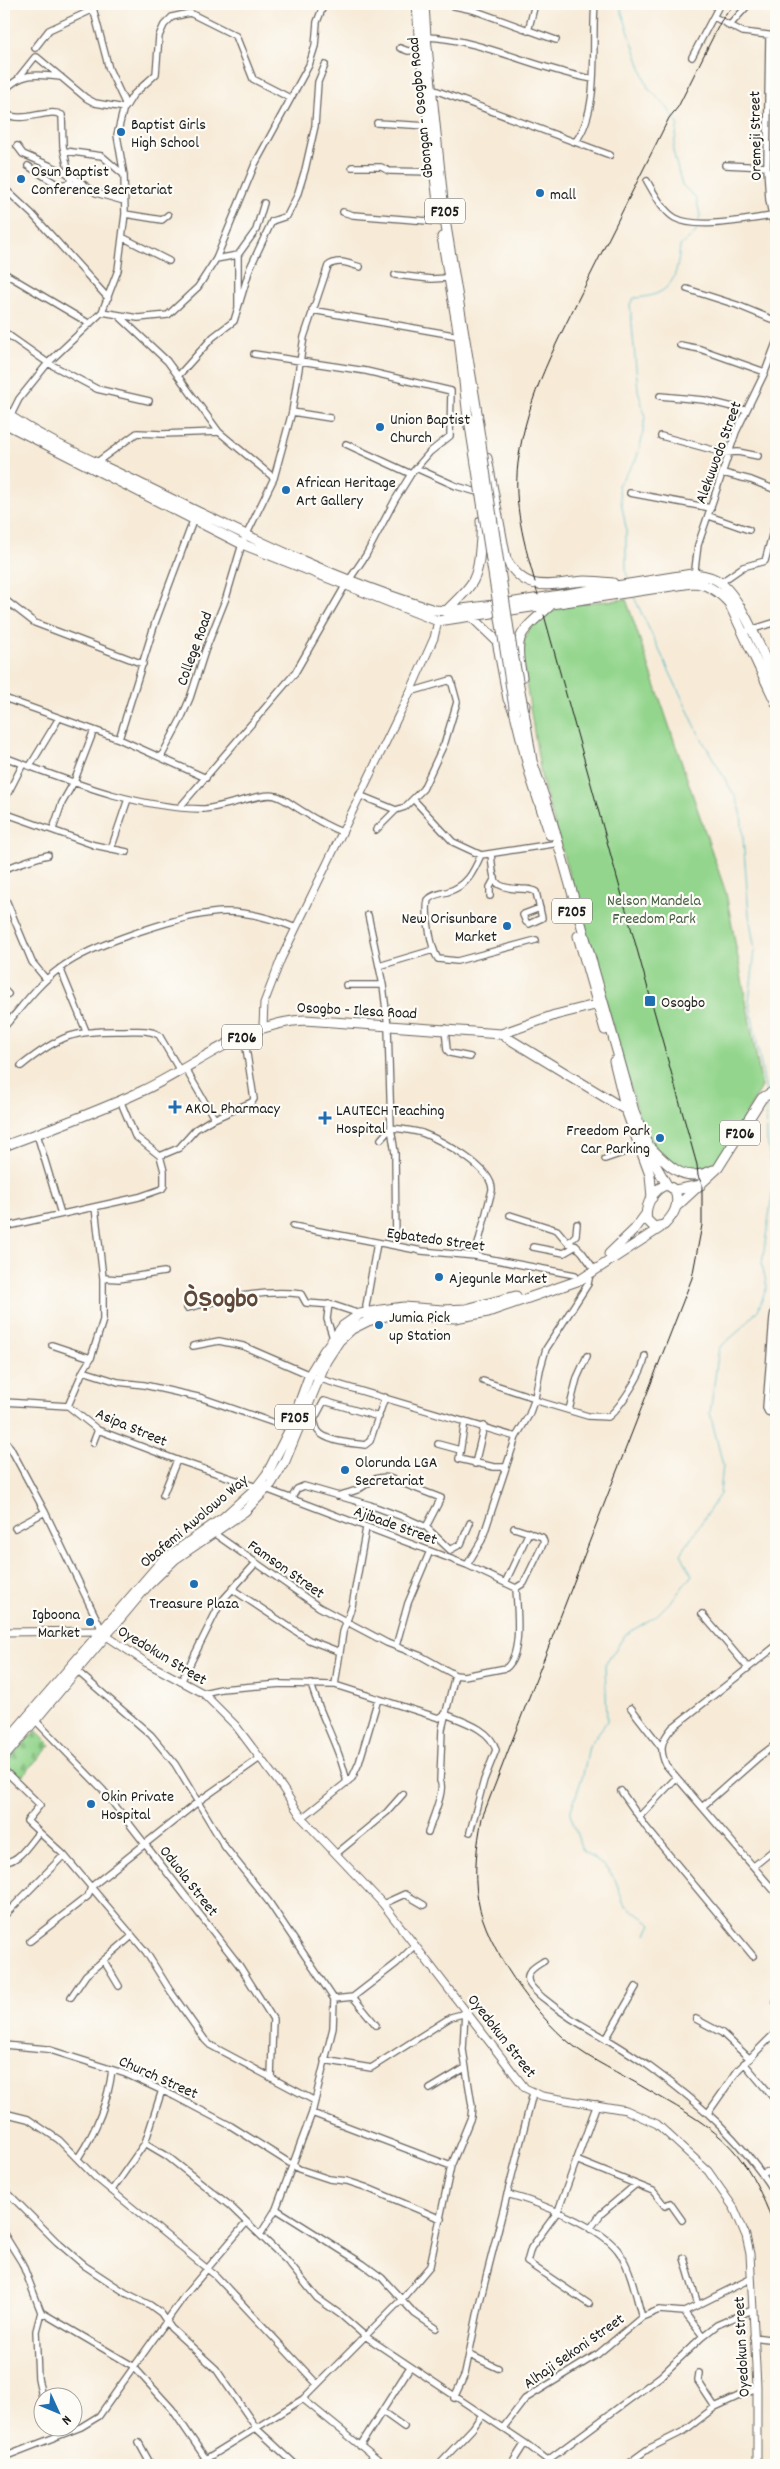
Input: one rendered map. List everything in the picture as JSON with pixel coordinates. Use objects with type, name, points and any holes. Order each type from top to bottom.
[{"type":"main road","name":"Gbongan - Osogbo Road","points":[[418,4],[426,37],[446,220],[473,418]]},
{"type":"main road","name":"Gbongan - Osogbo Road","points":[[424,4],[420,50],[434,172],[448,278],[473,418]]},
{"type":"main road","points":[[446,611],[466,591],[479,570],[482,531],[468,436],[473,418]]},
{"type":"main road","points":[[473,418],[486,450],[506,559],[512,570],[532,585],[561,585],[585,581],[628,587]]},
{"type":"main road","name":"F205","points":[[473,418],[519,713],[531,778],[553,844],[634,1111],[650,1174],[652,1198]]},
{"type":"main road","points":[[5,421],[97,462],[347,582],[438,621],[550,606],[628,587]]},
{"type":"main road","points":[[5,421],[242,544],[347,582],[418,605],[446,611],[707,576],[720,582],[735,597],[776,703]]},
{"type":"main road","points":[[694,578],[722,595],[728,602],[747,631],[776,684]]},
{"type":"main road","points":[[519,713],[526,700],[518,653],[520,638],[528,624],[550,606]]},
{"type":"main road","points":[[472,616],[497,641],[508,699],[519,713],[532,761],[550,814],[601,1004]]},
{"type":"main road","name":"F205","points":[[601,1004],[626,1110],[643,1145],[667,1185],[657,1189],[646,1214]]},
{"type":"main road","name":"F206","points":[[501,1034],[555,1015],[601,1004]]},
{"type":"main road","name":"Osogbo - Ilesa Road","points":[[4,1146],[120,1100],[183,1070],[244,1035],[263,1026],[288,1020],[388,1027],[445,1028],[501,1034],[626,1110]]},
{"type":"main road","name":"F206","points":[[677,1206],[718,1168],[769,1093]]},
{"type":"main road","points":[[643,1145],[667,1164],[689,1176],[701,1176],[718,1168]]},
{"type":"main road","points":[[675,1190],[701,1184]]},
{"type":"main road","points":[[667,1185],[675,1190],[678,1200],[677,1206]]},
{"type":"main road","name":"F205","points":[[591,1270],[645,1235],[660,1228],[677,1206]]},
{"type":"main road","points":[[646,1214],[650,1224],[660,1228]]},
{"type":"main road","name":"Obafemi Awolowo Way","points":[[4,1757],[77,1671],[102,1632],[169,1565],[215,1534],[245,1510],[306,1410],[314,1376],[339,1341],[352,1329],[368,1321],[390,1315],[455,1318],[488,1312],[591,1270],[621,1245],[646,1214]]},
{"type":"main road","name":"Obafemi Awolowo Way","points":[[294,1429],[314,1376],[333,1338],[342,1326],[364,1314],[395,1308],[443,1310],[484,1306],[591,1270]]},
{"type":"main road","name":"Obafemi Awolowo Way","points":[[4,1744],[162,1561],[223,1518],[258,1487]]},
{"type":"street","points":[[102,312],[119,316],[156,318],[168,316],[198,287],[216,259],[255,164],[313,54],[318,22],[324,4]]},
{"type":"street","points":[[445,4],[482,13],[556,40]]},
{"type":"street","points":[[528,31],[535,4]]},
{"type":"street","points":[[576,142],[586,123],[594,79],[595,4]]},
{"type":"street","points":[[692,57],[720,4]]},
{"type":"street","points":[[729,26],[749,4]]},
{"type":"street","points":[[36,48],[49,30],[93,7],[109,69],[122,96],[125,108]]},
{"type":"street","points":[[5,421],[25,391],[48,364],[102,312],[108,298],[118,270],[124,238],[124,175],[117,135],[125,108],[133,96],[156,74],[160,36],[164,25],[172,17],[190,13],[232,32],[239,42],[253,78],[290,98]]},
{"type":"street","points":[[714,16],[729,26],[743,32],[776,36]]},
{"type":"street","name":"Oremeji Street","points":[[769,36],[767,167],[776,236]]},
{"type":"street","points":[[426,37],[442,38],[469,44],[548,70],[594,79]]},
{"type":"street","points":[[400,48],[408,51],[420,50]]},
{"type":"street","points":[[19,77],[36,56],[94,103],[125,108]]},
{"type":"street","points":[[179,375],[213,337],[234,321],[250,268],[272,221],[287,216],[297,196],[315,126],[318,82],[326,64]]},
{"type":"street","points":[[4,91],[12,80],[19,77],[38,75],[62,77]]},
{"type":"street","points":[[432,89],[610,155]]},
{"type":"street","points":[[4,113],[29,118],[56,112],[62,115],[65,151],[71,184]]},
{"type":"street","points":[[377,123],[429,126]]},
{"type":"street","points":[[17,146],[23,154],[70,174],[87,188]]},
{"type":"street","points":[[65,151],[102,156],[124,175]]},
{"type":"street","points":[[725,165],[767,167]]},
{"type":"street","points":[[28,166],[58,185],[71,184],[124,201]]},
{"type":"street","points":[[352,167],[381,167],[388,171],[434,172]]},
{"type":"street","points":[[647,181],[670,214],[677,219],[699,224],[774,221]]},
{"type":"street","points":[[4,188],[32,214],[108,298]]},
{"type":"street","points":[[238,307],[238,255],[256,230],[264,203]]},
{"type":"street","points":[[343,212],[440,222]]},
{"type":"street","points":[[125,214],[162,220],[168,215]]},
{"type":"street","points":[[124,238],[169,261]]},
{"type":"street","points":[[216,259],[238,255]]},
{"type":"street","name":"College Road","points":[[160,757],[190,698],[205,650],[226,598],[242,544],[274,478],[292,412],[299,362],[312,310],[328,266],[333,262],[342,262],[360,267]]},
{"type":"street","points":[[4,273],[90,324]]},
{"type":"street","points":[[395,275],[431,279],[448,278]]},
{"type":"street","points":[[687,289],[776,320]]},
{"type":"street","points":[[312,310],[459,336]]},
{"type":"street","points":[[119,316],[179,375],[219,432],[274,478]]},
{"type":"street","points":[[4,332],[48,364],[97,390],[149,401]]},
{"type":"street","name":"Alekuwodo Street","points":[[694,578],[695,557],[730,452],[745,410],[773,360],[776,342]]},
{"type":"street","points":[[680,345],[700,349],[765,372]]},
{"type":"street","points":[[180,807],[294,673],[347,582],[366,556],[395,500],[411,474],[430,452],[450,436],[451,391],[366,371],[254,354]]},
{"type":"street","points":[[660,396],[704,400],[745,410]]},
{"type":"street","points":[[292,412],[330,418]]},
{"type":"street","points":[[97,462],[137,432],[162,434],[219,432]]},
{"type":"street","points":[[661,436],[724,453],[730,452],[758,456]]},
{"type":"street","points":[[346,444],[411,474]]},
{"type":"street","points":[[416,468],[456,486],[477,492]]},
{"type":"street","points":[[723,473],[751,480],[776,490]]},
{"type":"street","points":[[630,493],[698,504],[711,508]]},
{"type":"street","points":[[708,516],[749,530]]},
{"type":"street","points":[[119,739],[154,624],[193,520]]},
{"type":"street","points":[[720,582],[743,567],[765,561],[776,520]]},
{"type":"street","points":[[4,598],[35,623],[143,664]]},
{"type":"street","points":[[263,1026],[264,1004],[296,928],[410,692],[434,638],[438,621]]},
{"type":"street","points":[[747,631],[776,622]]},
{"type":"street","points":[[376,830],[396,810],[414,800],[423,789],[445,742],[457,702],[451,680],[410,692]]},
{"type":"street","points":[[4,698],[119,739],[206,778]]},
{"type":"street","points":[[4,801],[59,718]]},
{"type":"street","points":[[53,829],[62,803],[74,782],[94,730]]},
{"type":"street","points":[[4,757],[128,799],[180,807],[219,808],[266,795],[279,797],[325,826],[342,832]]},
{"type":"street","points":[[359,795],[396,810]]},
{"type":"street","points":[[111,849],[128,799]]},
{"type":"street","points":[[414,800],[453,842],[481,855],[553,844]]},
{"type":"street","points":[[4,813],[94,845],[127,852]]},
{"type":"street","points":[[490,896],[495,878],[491,854]]},
{"type":"street","points":[[4,870],[33,858],[48,855]]},
{"type":"street","points":[[481,855],[472,875],[464,885],[454,890],[435,894],[428,900],[433,950],[438,959],[457,960],[536,940]]},
{"type":"street","points":[[495,878],[502,888],[534,890],[540,908]]},
{"type":"street","points":[[4,895],[22,942],[32,962],[46,979]]},
{"type":"street","points":[[4,1027],[46,979],[60,968],[72,960],[134,933],[207,914],[226,912],[271,918],[296,928]]},
{"type":"street","points":[[368,915],[383,986],[388,1027],[391,1128],[395,1153],[396,1245]]},
{"type":"street","points":[[379,966],[433,950]]},
{"type":"street","points":[[60,968],[86,1031]]},
{"type":"street","points":[[346,985],[383,986]]},
{"type":"street","points":[[445,1028],[447,1050],[450,1053],[470,1056]]},
{"type":"street","points":[[21,1066],[59,1039],[86,1031],[152,1032],[162,1040],[214,1118]]},
{"type":"street","points":[[160,1156],[179,1148],[196,1129],[214,1118],[248,1104],[254,1099],[244,1035]]},
{"type":"street","points":[[4,1227],[160,1191],[164,1186],[160,1156],[136,1136],[120,1100]]},
{"type":"street","points":[[381,1139],[391,1128]]},
{"type":"street","points":[[391,1128],[420,1132],[435,1138],[482,1169],[491,1180],[492,1190],[475,1256]]},
{"type":"street","points":[[37,1134],[61,1214]]},
{"type":"street","points":[[606,1159],[643,1145]]},
{"type":"street","points":[[4,1402],[68,1406],[83,1371],[92,1358],[102,1320],[103,1278],[95,1207]]},
{"type":"street","points":[[467,1565],[482,1540],[516,1437],[529,1415],[535,1399],[546,1349],[588,1284],[591,1270],[589,1259],[576,1246],[568,1243],[557,1230],[510,1215]]},
{"type":"street","points":[[568,1243],[576,1235],[577,1224]]},
{"type":"street","name":"Egbatedo Street","points":[[293,1226],[422,1251],[475,1256],[575,1275]]},
{"type":"street","points":[[187,1308],[220,1299],[282,1292],[302,1294],[304,1302],[308,1304],[329,1304],[364,1314],[377,1243]]},
{"type":"street","points":[[533,1247],[564,1253],[576,1246]]},
{"type":"street","points":[[103,1278],[119,1279],[164,1272]]},
{"type":"street","points":[[776,1303],[772,1317],[766,1408],[768,1412],[776,1414]]},
{"type":"street","points":[[329,1304],[327,1319],[333,1338]]},
{"type":"street","points":[[193,1346],[219,1341],[243,1346],[314,1376],[516,1437]]},
{"type":"street","points":[[52,1345],[92,1358]]},
{"type":"street","points":[[569,1410],[577,1378],[587,1356]]},
{"type":"street","points":[[483,1381],[588,1416],[608,1417],[616,1410],[642,1370],[645,1356]]},
{"type":"street","points":[[83,1371],[118,1382],[144,1385],[202,1398],[294,1429]]},
{"type":"street","points":[[306,1410],[314,1418],[318,1431],[328,1438],[365,1445],[370,1441],[385,1397]]},
{"type":"street","points":[[314,1418],[324,1401],[379,1417]]},
{"type":"street","name":"Asipa Street","points":[[68,1406],[98,1430],[177,1460],[258,1487]]},
{"type":"street","points":[[466,1421],[459,1459],[475,1464],[506,1466]]},
{"type":"street","points":[[475,1464],[484,1426]]},
{"type":"street","points":[[93,1443],[98,1430]]},
{"type":"street","points":[[4,1440],[10,1447],[45,1512],[102,1632],[4,1632]]},
{"type":"street","points":[[438,1444],[460,1450]]},
{"type":"street","points":[[164,1495],[177,1460]]},
{"type":"street","points":[[335,1496],[356,1490],[384,1476],[442,1498],[426,1527]]},
{"type":"street","points":[[291,1499],[297,1489],[302,1486],[370,1505],[426,1527],[450,1550]]},
{"type":"street","name":"Ajibade Street","points":[[258,1487],[467,1565],[516,1588]]},
{"type":"street","points":[[15,1528],[45,1512]]},
{"type":"street","points":[[448,1559],[450,1550],[461,1544],[470,1524]]},
{"type":"street","points":[[335,1685],[366,1528]]},
{"type":"street","points":[[430,1551],[408,1603],[396,1646],[421,1656],[455,1675],[464,1676],[506,1668],[511,1664],[514,1657],[517,1632],[516,1588],[524,1583],[543,1547],[542,1537],[514,1528]]},
{"type":"street","points":[[505,1583],[529,1532]]},
{"type":"street","name":"Famson Street","points":[[215,1534],[319,1608],[346,1623],[396,1646]]},
{"type":"street","points":[[182,1682],[210,1622],[232,1589],[255,1564]]},
{"type":"street","points":[[232,1589],[309,1640],[340,1652]]},
{"type":"street","points":[[702,1614],[748,1668]]},
{"type":"street","name":"Oyedokun Street","points":[[102,1632],[147,1663],[203,1693],[236,1726],[302,1818],[383,1904],[517,2079],[533,2093],[626,2110],[657,2124],[708,2171],[723,2191],[740,2221],[750,2254],[756,2388],[757,2465]]},
{"type":"street","points":[[661,1746],[664,1738],[672,1728],[776,1646]]},
{"type":"street","points":[[77,1671],[151,1735],[176,1764],[225,1847],[269,1902],[334,1999],[333,2028],[312,2113],[276,2209],[260,2235]]},
{"type":"street","points":[[428,1833],[436,1805],[442,1793],[443,1785],[440,1781],[440,1744],[455,1675]]},
{"type":"street","points":[[203,1693],[249,1687],[311,1684],[335,1685],[439,1718],[445,1714]]},
{"type":"street","points":[[311,1684],[316,1701],[343,1759],[347,1783]]},
{"type":"street","points":[[302,1818],[352,1778],[359,1763],[378,1699]]},
{"type":"street","points":[[631,1708],[661,1746],[666,1765],[676,1778],[776,1893]]},
{"type":"street","points":[[445,1714],[476,1728],[490,1740],[496,1750],[484,1780],[470,1832]]},
{"type":"street","name":"Oduola Street","points":[[36,1721],[70,1754],[102,1790],[239,1965],[273,2019],[271,2078]]},
{"type":"street","points":[[702,1807],[776,1744]]},
{"type":"street","points":[[30,1941],[88,1896],[91,1887],[144,1844],[199,1801],[260,1758]]},
{"type":"street","points":[[4,1770],[40,1805],[27,1821],[64,1855],[146,1952],[210,2044],[315,2101]]},
{"type":"street","points":[[640,1816],[676,1778]]},
{"type":"street","points":[[622,1791],[646,1827],[753,1956]]},
{"type":"street","points":[[336,1854],[387,1812],[404,1794]]},
{"type":"street","points":[[4,1861],[10,1862],[17,1858],[39,1832]]},
{"type":"street","points":[[754,1866],[776,1848]]},
{"type":"street","points":[[4,1916],[64,1855]]},
{"type":"street","points":[[383,1904],[405,1894],[424,1905]]},
{"type":"street","points":[[72,1997],[86,1975],[132,1936]]},
{"type":"street","points":[[334,1999],[354,1997],[397,1963],[415,1945]]},
{"type":"street","points":[[104,1961],[119,1986]]},
{"type":"street","points":[[544,1961],[530,1970],[528,1975],[530,1985],[568,2019],[606,2039],[650,2068],[708,2113],[742,2147],[763,2174],[776,2196]]},
{"type":"street","points":[[606,2039],[636,1987]]},
{"type":"street","points":[[354,1997],[376,2024]]},
{"type":"street","points":[[196,2465],[304,2399],[402,2299],[430,2266],[451,2166],[471,2117],[472,2106],[463,2050],[465,2010],[371,2068],[324,2060]]},
{"type":"street","points":[[696,2019],[722,2033],[750,2059]]},
{"type":"street","points":[[708,2113],[744,2063],[776,2032]]},
{"type":"street","name":"Church Street","points":[[4,2045],[47,2049],[104,2066],[162,2090],[231,2126],[308,2173],[365,2187],[441,2219]]},
{"type":"street","points":[[744,2063],[776,2102]]},
{"type":"street","points":[[430,2089],[465,2068]]},
{"type":"street","points":[[78,2158],[95,2133],[102,2113],[112,2070]]},
{"type":"street","points":[[112,2190],[145,2143],[162,2090]]},
{"type":"street","points":[[454,2398],[465,2374],[470,2355],[507,2194],[533,2093]]},
{"type":"street","points":[[590,2304],[527,2262],[531,2248],[558,2211],[597,2104]]},
{"type":"street","points":[[4,2113],[28,2118],[41,2126],[78,2158],[95,2177],[216,2276],[317,2384]]},
{"type":"street","points":[[312,2113],[451,2166]]},
{"type":"street","points":[[145,2143],[167,2156],[229,2205],[287,2261],[317,2298],[341,2315],[365,2336],[454,2398],[503,2428],[554,2465]]},
{"type":"street","points":[[576,2160],[604,2170],[635,2185],[653,2190],[665,2206],[670,2203],[682,2220]]},
{"type":"street","points":[[763,2174],[776,2169]]},
{"type":"street","points":[[590,2230],[601,2214],[635,2185]]},
{"type":"street","points":[[4,2189],[84,2266],[161,2313],[216,2369],[257,2429],[296,2465]]},
{"type":"street","points":[[507,2194],[558,2211],[609,2242],[622,2256],[642,2317]]},
{"type":"street","points":[[276,2209],[382,2278],[425,2323],[436,2328]]},
{"type":"street","points":[[82,2426],[98,2416],[206,2269],[246,2223]]},
{"type":"street","points":[[4,2234],[22,2262],[41,2312],[36,2331],[40,2386]]},
{"type":"street","points":[[684,2258],[698,2305]]},
{"type":"street","points":[[703,2336],[684,2312],[750,2279]]},
{"type":"street","name":"Alhaji Sekoni Street","points":[[503,2428],[525,2399],[598,2354],[642,2317],[659,2310],[684,2312]]},
{"type":"street","points":[[548,2460],[661,2376],[717,2325],[752,2310]]},
{"type":"street","points":[[41,2312],[133,2366],[172,2409],[210,2465]]},
{"type":"street","points":[[753,2337],[776,2340]]},
{"type":"street","points":[[470,2355],[498,2368]]},
{"type":"street","points":[[360,2446],[410,2367]]},
{"type":"street","points":[[700,2372],[698,2381],[715,2407]]},
{"type":"street","points":[[626,2465],[648,2449],[684,2431],[715,2407],[756,2388]]},
{"type":"street","points":[[304,2399],[384,2465]]},
{"type":"street","points":[[383,2412],[404,2428]]},
{"type":"street","points":[[438,2465],[473,2428],[481,2416]]},
{"type":"street","points":[[6,2465],[4,2459],[58,2436]]},
{"type":"street","points":[[138,2443],[151,2465]]},
{"type":"street","points":[[511,2465],[524,2443]]},
{"type":"green space","name":"Nelson Mandela Freedom Park","points":[[626,599],[726,893],[762,1087],[709,1177],[693,1179],[646,1141],[542,781],[521,652],[529,630],[542,616],[577,604]]},
{"type":"green space","points":[[36,1730],[51,1745],[18,1780],[4,1764]]},
{"type":"waterway","points":[[619,4],[648,88],[667,107],[678,124],[673,151],[682,185],[696,198],[700,215],[699,220]]},
{"type":"waterway","points":[[629,581],[626,572],[626,528],[618,485],[636,460],[642,439],[645,416],[638,390],[630,304],[634,298],[657,294],[670,283],[677,267],[680,246],[696,232],[697,227]]},
{"type":"waterway","points":[[634,597],[700,736],[736,798],[741,812],[749,915],[755,951],[749,1000],[766,1092]]},
{"type":"waterway","points":[[647,1934],[652,1924],[624,1904],[615,1879],[605,1867],[582,1850],[570,1813],[583,1775],[589,1746],[607,1721],[605,1665],[625,1635],[656,1616],[673,1599],[692,1575],[681,1554],[720,1494],[723,1465],[710,1413],[719,1348],[741,1329],[758,1310],[767,1287],[762,1264],[774,1182],[767,1140],[766,1101]]},
{"type":"railway","points":[[535,582],[520,523],[517,478],[522,439],[536,391],[566,324],[669,118],[678,107],[721,21],[734,4]]},
{"type":"railway","points":[[536,588],[538,595]]},
{"type":"railway","points":[[544,615],[697,1165],[698,1176],[702,1184],[702,1225],[692,1278],[482,1818],[476,1859],[478,1900],[490,1938],[501,1958],[542,2016],[579,2050],[697,2119],[721,2138],[747,2168],[757,2185],[776,2228]]},
{"type":"place","name":"Baptist Girls High School","points":[[121,132]]},
{"type":"place","name":"Osun Baptist Conference Secretariat","points":[[21,179]]},
{"type":"place","name":"mall","points":[[540,193]]},
{"type":"place","name":"Union Baptist Church","points":[[380,427]]},
{"type":"place","name":"African Heritage Art Gallery","points":[[286,490]]},
{"type":"place","name":"New Orisunbare Market","points":[[507,926]]},
{"type":"place","name":"Osogbo","points":[[650,1001]]},
{"type":"place","name":"AKOL Pharmacy","points":[[175,1107]]},
{"type":"place","name":"LAUTECH Teaching Hospital","points":[[325,1118]]},
{"type":"place","name":"Freedom Park Car Parking","points":[[660,1138]]},
{"type":"place","name":"Ajegunle Market","points":[[439,1277]]},
{"type":"place","name":"Jumia Pick up Station","points":[[379,1325]]},
{"type":"place","name":"Olorunda LGA Secretariat","points":[[345,1470]]},
{"type":"place","name":"Treasure Plaza","points":[[194,1584]]},
{"type":"place","name":"Igboona Market","points":[[90,1622]]},
{"type":"place","name":"Okin Private Hospital","points":[[91,1804]]},
{"type":"district","name":"Òṣogbo","points":[[221,1297]]}]
